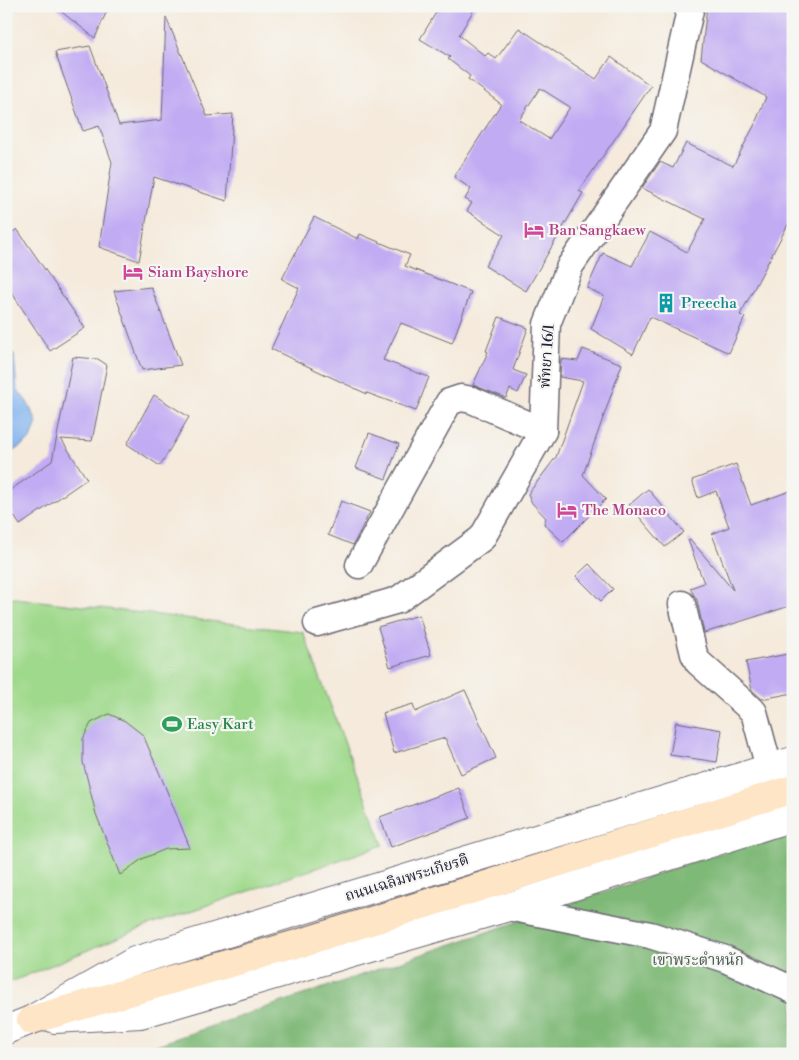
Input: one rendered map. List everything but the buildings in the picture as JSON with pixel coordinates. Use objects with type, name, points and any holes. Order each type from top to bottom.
[{"type":"main road","points":[[31,1020],[297,944],[793,789]]},
{"type":"street","name":"พัทยา 16/1","points":[[317,623],[398,600],[482,538],[543,431],[546,324],[570,266],[663,131],[691,6]]},
{"type":"street","points":[[359,565],[449,402],[461,398],[472,400],[543,431]]},
{"type":"street","points":[[682,604],[694,654],[698,662],[754,712],[781,764]]},
{"type":"street","name":"ถนนเฉลิมพระเกียรติ","points":[[6,1030],[31,1020],[135,961],[781,764]]},
{"type":"street","name":"ถนนเฉลิมพระเกียรติ","points":[[31,1020],[140,1014],[508,907],[793,817]]},
{"type":"street","points":[[508,907],[650,935],[726,959],[793,990]]},
{"type":"green space","name":"Easy Kart","points":[[6,597],[303,632],[383,845],[139,929],[6,984]]},
{"type":"green space","name":"เขาพระตำหนัก","points":[[793,831],[793,1054],[130,1054],[689,863]]},
{"type":"water","points":[[6,346],[14,355],[17,389],[27,402],[37,422],[31,439],[12,452],[6,451]]},
{"type":"place","name":"Ban Sangkaew","points":[[534,230]]},
{"type":"place","name":"Siam Bayshore","points":[[133,272]]},
{"type":"place","name":"Preecha","points":[[666,303]]},
{"type":"place","name":"The Monaco","points":[[567,510]]},
{"type":"place","name":"Easy Kart","points":[[172,724]]}]
